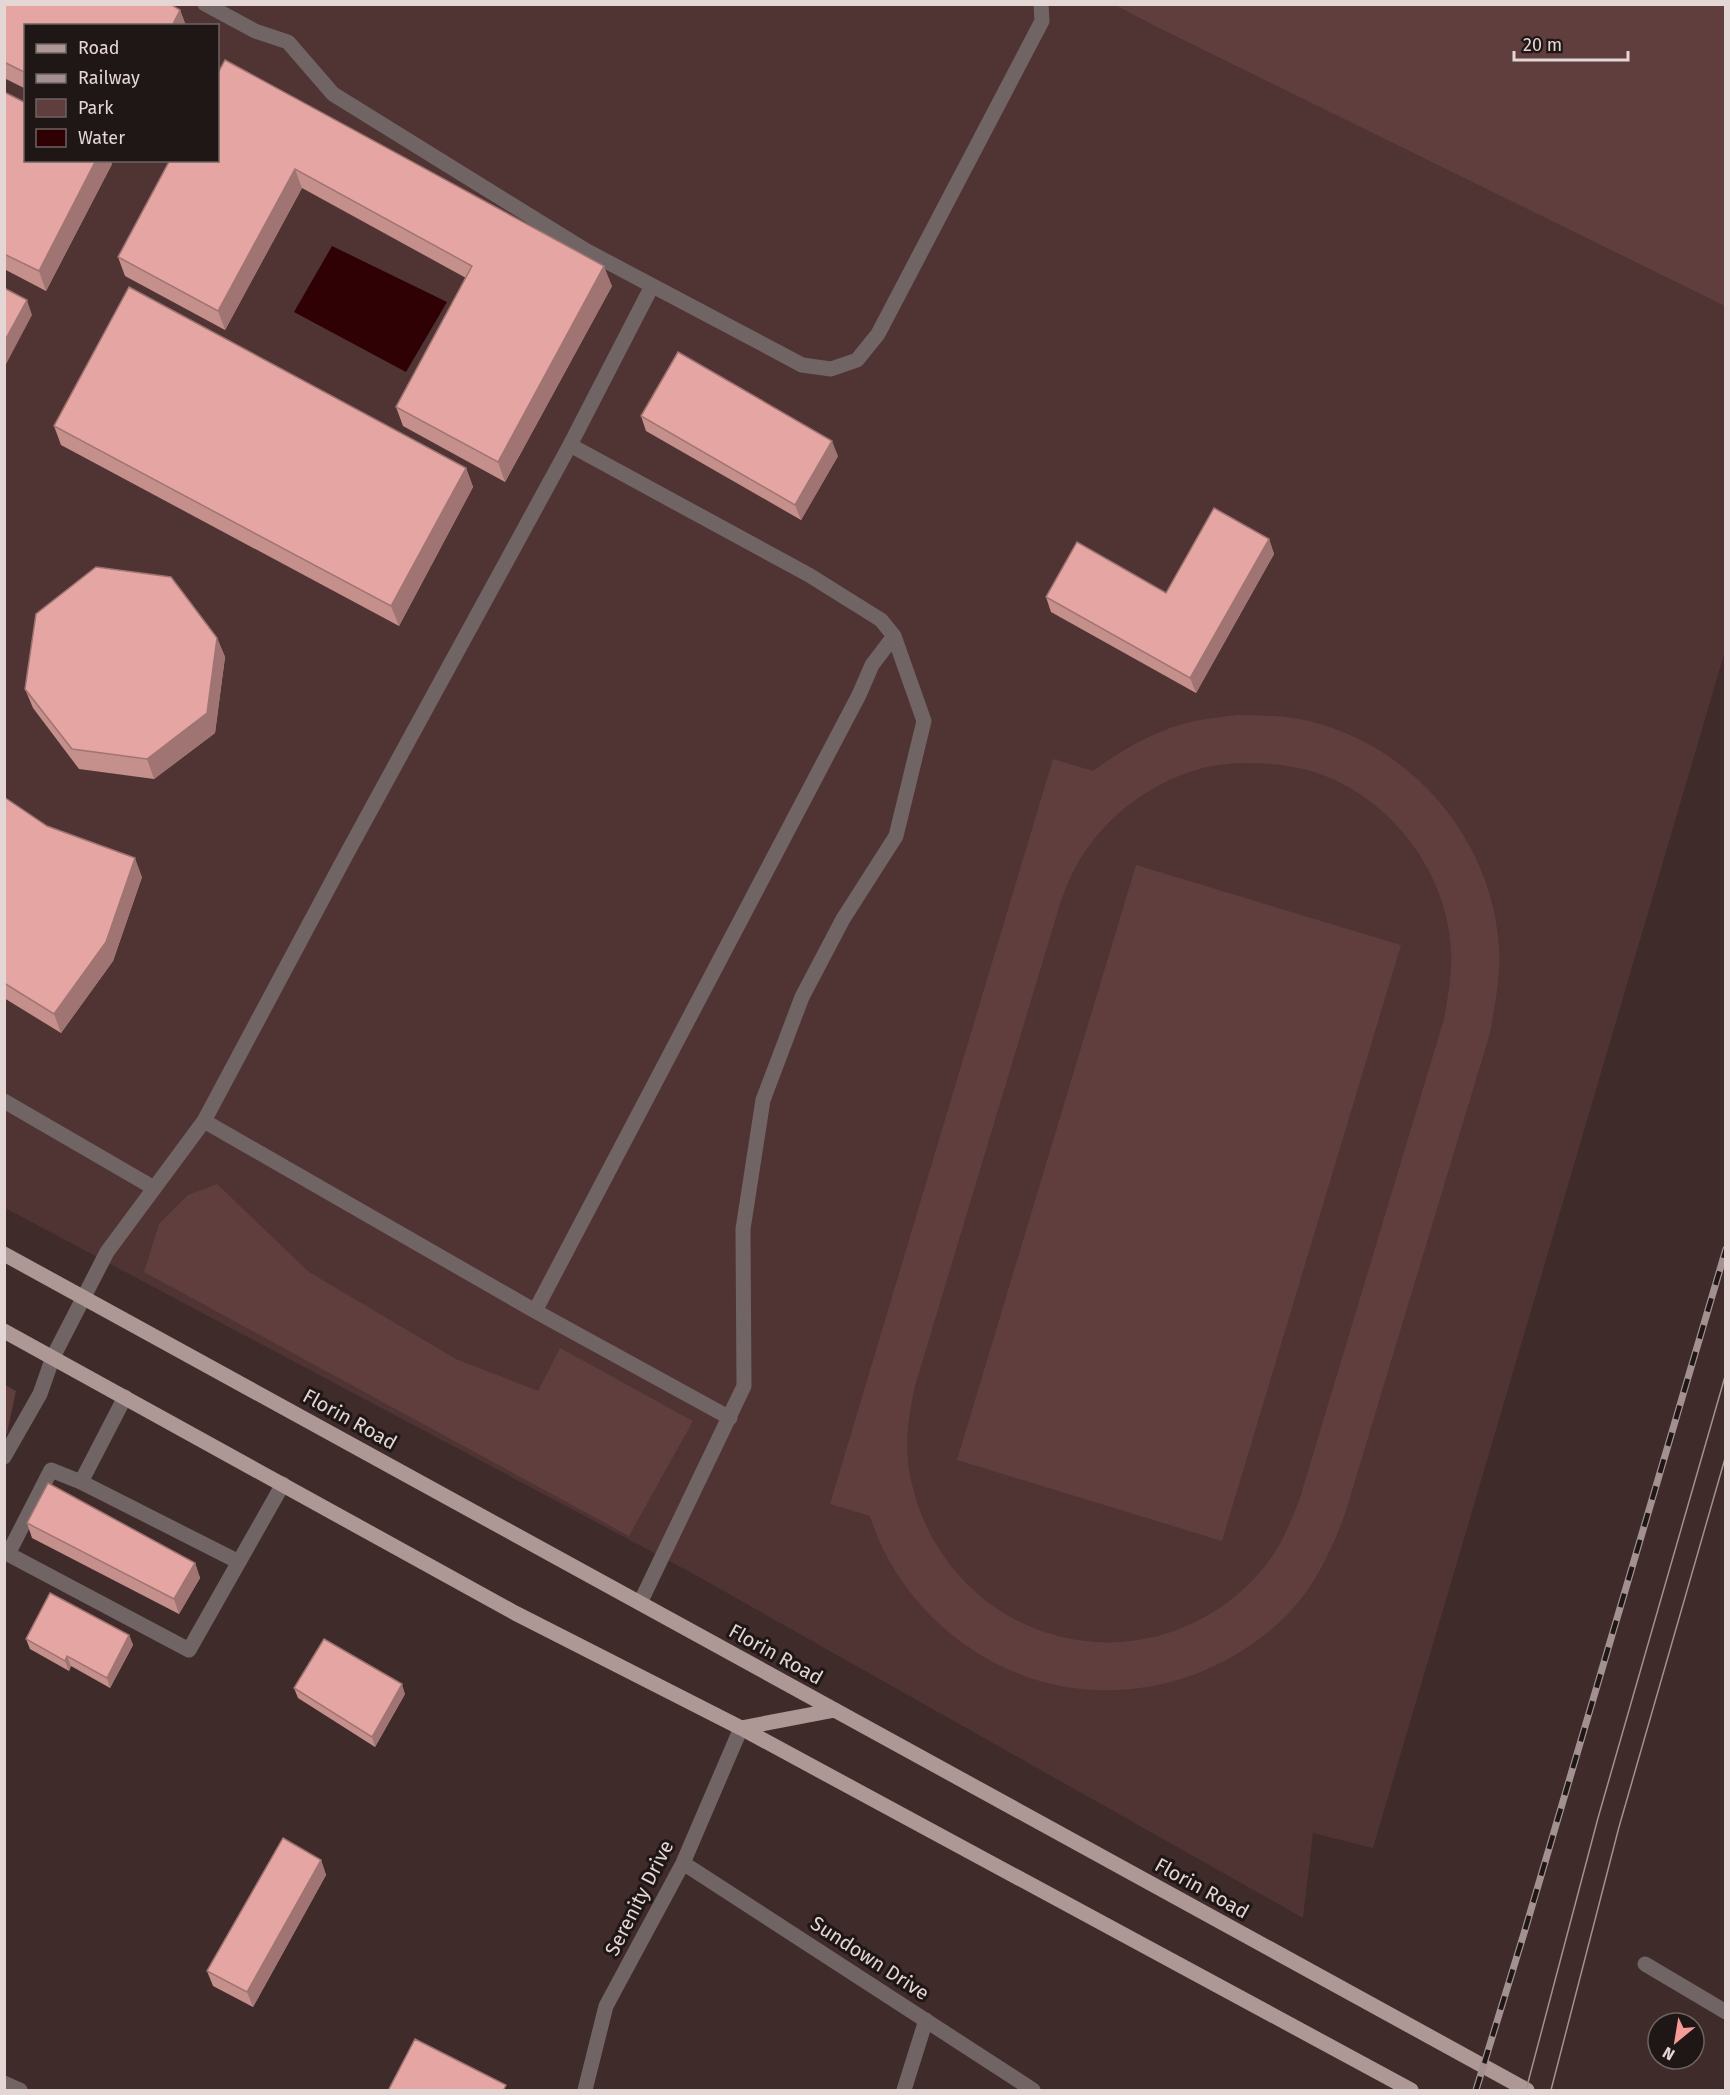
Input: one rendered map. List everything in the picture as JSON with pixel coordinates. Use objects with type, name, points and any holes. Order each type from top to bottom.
[{"type":"main road","name":"Florin Road","points":[[4,1254],[1527,2091]]},
{"type":"main road","points":[[4,1331],[514,1613],[741,1728],[1412,2091]]},
{"type":"main road","points":[[741,1728],[835,1710]]},
{"type":"street","points":[[205,4],[255,31],[288,42],[333,94],[585,250],[802,365],[831,369],[857,360],[878,334],[1042,21],[1041,4]]},
{"type":"street","points":[[4,1457],[40,1394],[53,1357],[107,1252],[204,1121],[570,445],[652,286]]},
{"type":"street","points":[[570,445],[809,575],[881,620],[894,636],[924,721],[896,836],[843,919],[802,997],[763,1100],[743,1229],[744,1386],[640,1603]]},
{"type":"street","points":[[534,1311],[859,695],[872,664],[894,636]]},
{"type":"street","points":[[4,1101],[154,1188]]},
{"type":"street","points":[[204,1121],[534,1311],[730,1418]]},
{"type":"street","points":[[81,1482],[125,1397]]},
{"type":"street","points":[[239,1562],[81,1482],[51,1470],[8,1554],[189,1650],[239,1562],[283,1484]]},
{"type":"street","name":"Serenity Drive","points":[[585,2091],[606,2006],[683,1863],[741,1728]]},
{"type":"street","name":"Sundown Drive","points":[[683,1863],[1033,2091]]},
{"type":"street","points":[[1645,1964],[1725,2012]]},
{"type":"street","points":[[904,2091],[926,2020]]},
{"type":"street","points":[[5,2084],[20,2091]]},
{"type":"shaded area","points":[[4,5],[1725,5],[1725,651],[1373,1848],[1313,1833],[1303,1918],[690,1572],[5,1208]]},
{"type":"green space","points":[[1115,5],[1725,5],[1725,306],[1157,27]]},
{"type":"green space","points":[[1237,715],[1280,717],[1323,725],[1358,739],[1391,758],[1420,781],[1445,809],[1466,840],[1483,874],[1494,910],[1499,947],[1496,1001],[1490,1033],[1345,1514],[1314,1581],[1286,1616],[1249,1646],[1209,1668],[1166,1683],[1122,1690],[1077,1689],[1033,1679],[991,1661],[951,1634],[937,1622],[902,1581],[883,1550],[870,1516],[830,1504],[1053,759],[1093,771],[1128,748],[1167,729],[1200,720]],"holes":[[[1240,763],[1274,764],[1299,768],[1336,780],[1362,796],[1386,815],[1408,838],[1425,864],[1438,891],[1447,921],[1451,969],[1444,1019],[1299,1501],[1276,1551],[1248,1585],[1221,1607],[1191,1624],[1158,1636],[1116,1642],[1075,1640],[1037,1629],[1001,1611],[970,1587],[944,1556],[924,1520],[911,1480],[907,1445],[915,1386],[1060,904],[1074,870],[1085,852],[1112,819],[1145,793],[1163,783],[1203,768]]]},
{"type":"green space","points":[[1136,865],[1401,945],[1222,1541],[957,1460]]},
{"type":"green space","points":[[217,1184],[309,1272],[456,1359],[538,1391],[560,1348],[693,1421],[629,1536],[144,1272],[159,1224],[188,1195]]},
{"type":"green space","points":[[5,1385],[16,1391],[5,1438]]},
{"type":"water","points":[[332,246],[447,302],[406,372],[294,312]]},
{"type":"building","points":[[4,4],[170,4],[180,10],[173,24],[24,24],[24,72],[4,62]]},
{"type":"building","points":[[225,60],[604,266],[498,462],[396,407],[472,266],[295,169],[218,311],[118,257],[169,162],[219,162],[219,71]]},
{"type":"building","points":[[4,92],[24,102],[24,162],[95,162],[39,271],[4,254]]},
{"type":"building","points":[[129,287],[466,468],[391,606],[54,426]]},
{"type":"building","points":[[4,288],[27,300],[4,342]]},
{"type":"building","points":[[678,352],[832,441],[795,505],[641,416]]},
{"type":"building","points":[[1214,508],[1269,539],[1190,678],[1046,597],[1077,542],[1166,593]]},
{"type":"building","points":[[96,567],[171,577],[217,638],[207,713],[147,759],[72,749],[25,689],[36,614]]},
{"type":"building","points":[[4,797],[47,826],[135,858],[106,942],[54,1014],[4,983]]},
{"type":"building","points":[[48,1483],[195,1563],[174,1599],[27,1523]]},
{"type":"building","points":[[50,1593],[129,1635],[107,1678],[67,1656],[65,1661],[26,1639]]},
{"type":"building","points":[[324,1639],[402,1684],[372,1737],[294,1688]]},
{"type":"building","points":[[283,1838],[321,1860],[247,1992],[207,1971]]},
{"type":"building","points":[[415,2039],[506,2085],[503,2091],[388,2091]]},
{"type":"tram line","points":[[1526,2090],[1598,1818],[1726,1373]]},
{"type":"tram line","points":[[1551,2090],[1619,1827],[1726,1455]]},
{"type":"railway","points":[[1476,2090],[1726,1249]]}]
